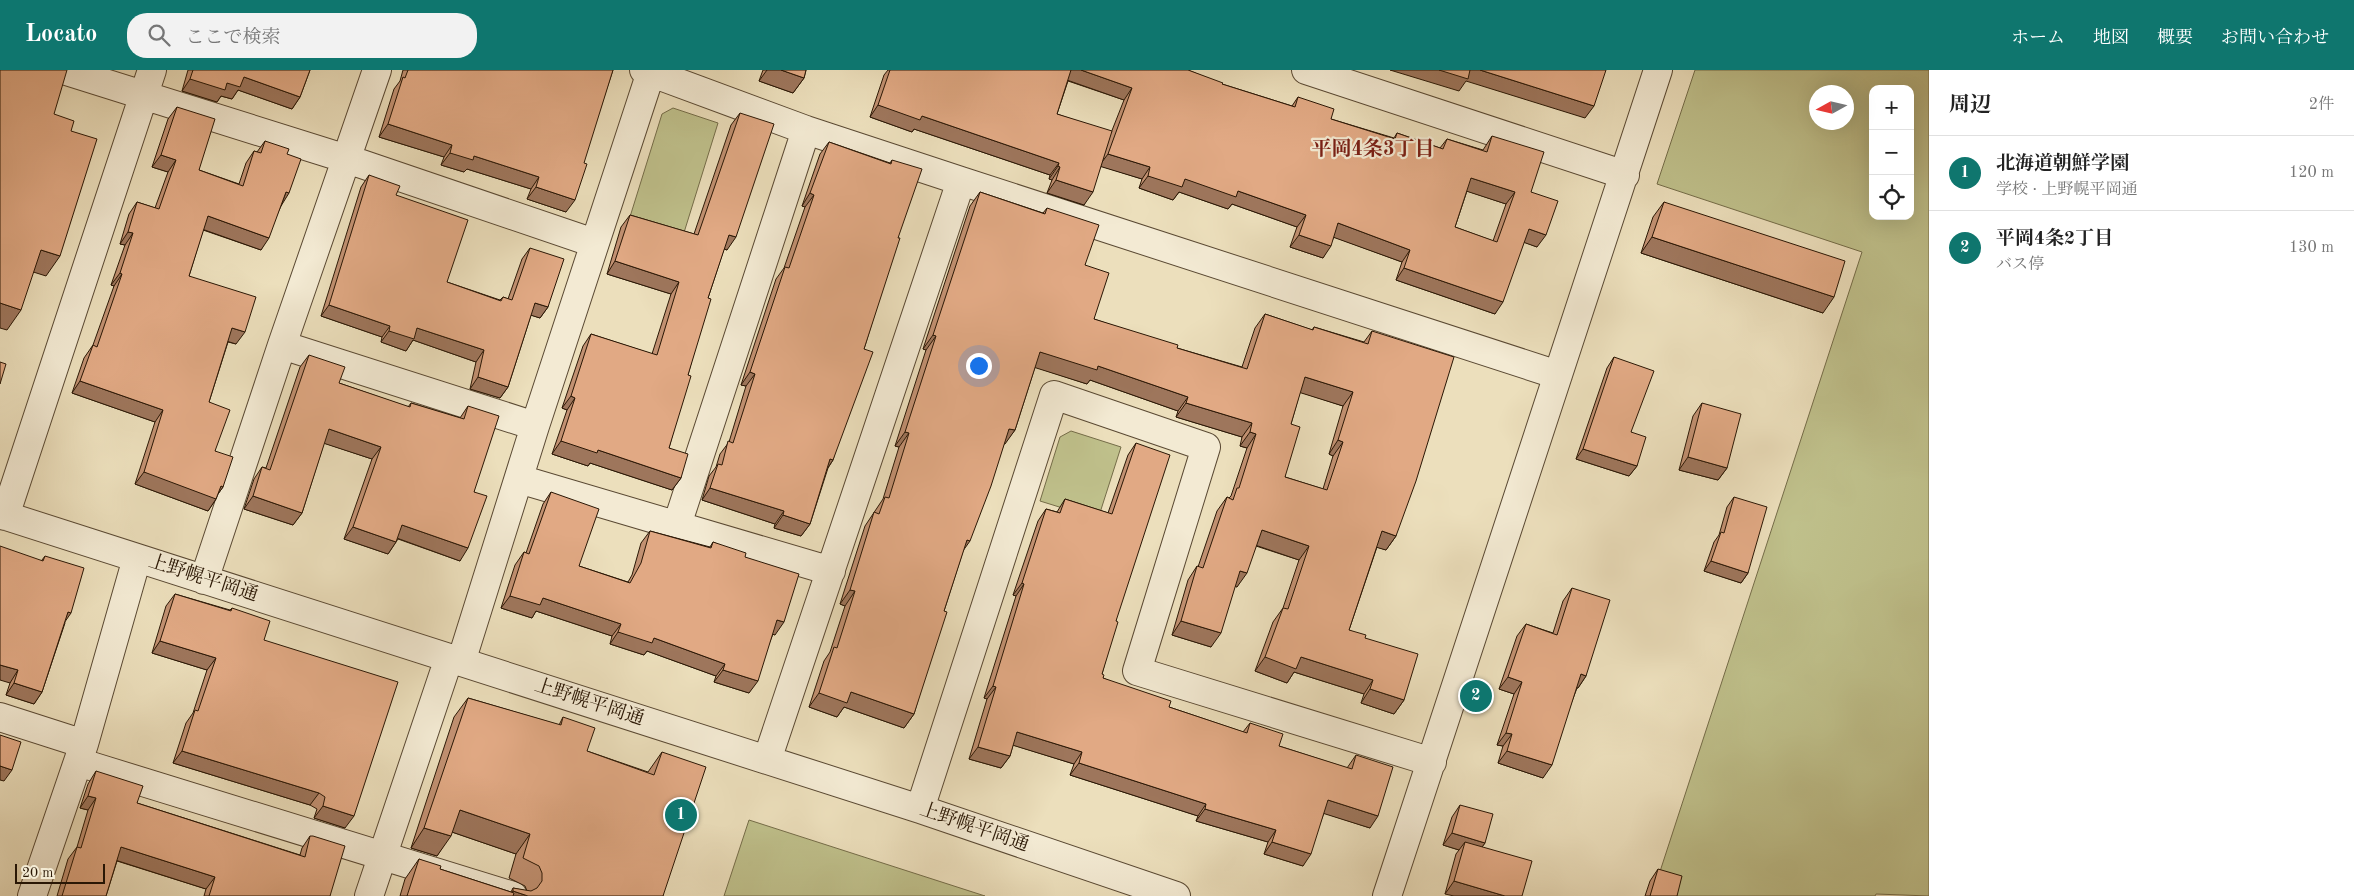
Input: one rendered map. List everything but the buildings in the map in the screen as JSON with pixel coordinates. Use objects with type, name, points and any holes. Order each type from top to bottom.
[{"type":"street","points":[[63,70],[347,159],[594,243]]},
{"type":"street","points":[[2,515],[152,70]]},
{"type":"street","points":[[204,580],[282,345],[377,70]]},
{"type":"street","points":[[1306,70],[1625,175]]},
{"type":"street","points":[[1387,896],[1658,70]]},
{"type":"street","points":[[369,896],[381,854],[455,660],[519,479],[647,71],[806,130],[1558,375]]},
{"type":"street","points":[[677,525],[806,130]]},
{"type":"street","points":[[768,760],[961,181]]},
{"type":"street","points":[[282,345],[535,426]]},
{"type":"street","points":[[920,810],[1054,395],[1206,447],[1137,671],[1432,762]]},
{"type":"street","points":[[519,479],[831,571]]},
{"type":"street","name":"上野幌平岡通","points":[[2,515],[768,760],[1176,896]]},
{"type":"street","points":[[32,896],[81,753],[137,558]]},
{"type":"street","points":[[0,717],[81,753],[381,854],[513,896]]},
{"type":"green space","points":[[1695,70],[1929,70],[1929,896],[1876,894],[1875,896],[1652,896],[1862,252],[1657,184]]},
{"type":"green space","points":[[673,108],[718,123],[682,239],[629,220],[662,114]]},
{"type":"green space","points":[[1071,431],[1121,447],[1098,519],[1040,501],[1060,437]]},
{"type":"green space","points":[[749,820],[985,896],[724,896]]},
{"type":"place","name":"平岡4条2丁目","points":[[1476,696]]},
{"type":"place","name":"北海道朝鮮学園","points":[[681,815]]},
{"type":"district","name":"平岡4条3丁目","points":[[1373,150]]}]
